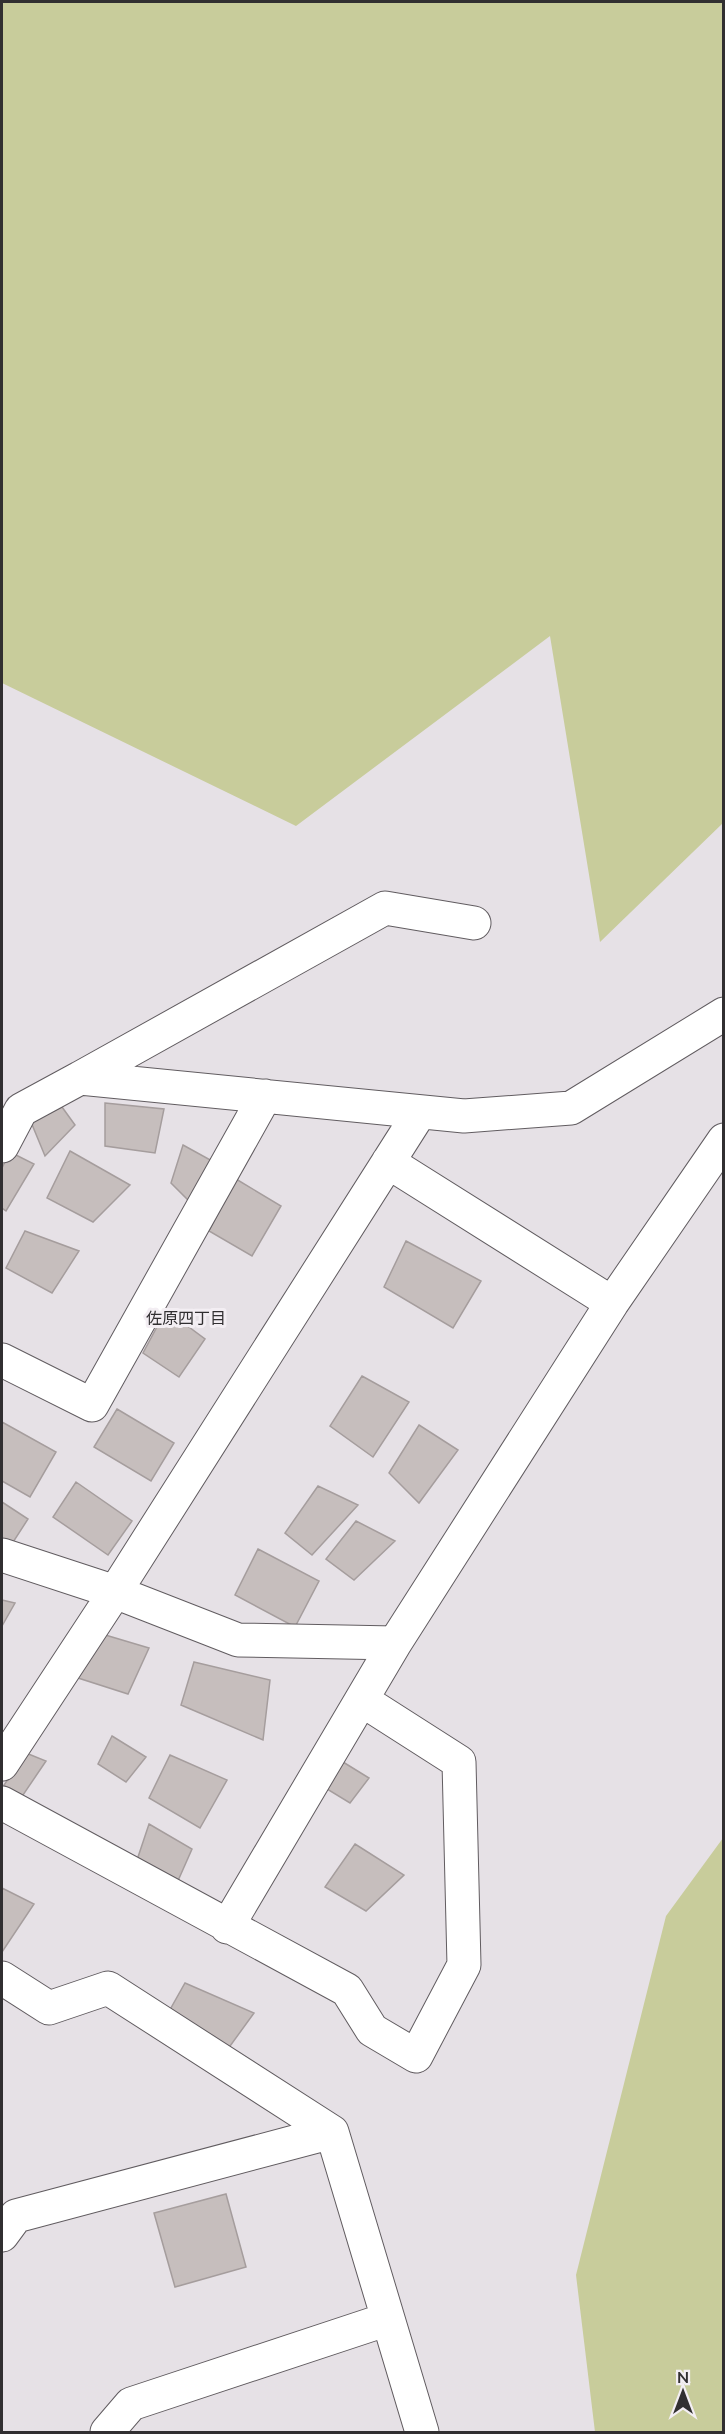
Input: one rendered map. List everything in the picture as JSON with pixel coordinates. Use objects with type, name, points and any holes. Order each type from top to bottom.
[{"type":"street","points":[[2,1146],[21,1110],[385,908],[474,923]]},
{"type":"street","points":[[80,1078],[464,1116],[571,1108],[723,1014]]},
{"type":"street","points":[[2,1360],[92,1405],[265,1096]]},
{"type":"street","points":[[2,1764],[115,1592],[420,1112]]},
{"type":"street","points":[[227,1927],[395,1643],[612,1303],[723,1140]]},
{"type":"street","points":[[388,1162],[612,1303]]},
{"type":"street","points":[[2,1555],[115,1592],[238,1640],[395,1643]]},
{"type":"street","points":[[2,1803],[347,1990],[372,2030],[416,2056],[464,1965],[459,1762],[362,1700]]},
{"type":"street","points":[[2,1978],[49,2008],[108,1988],[332,2132],[422,2433]]},
{"type":"street","points":[[6,2220],[332,2132]]},
{"type":"street","points":[[107,2433],[130,2404],[388,2319]]},
{"type":"green space","points":[[2,2],[723,2],[723,823],[600,942],[550,636],[296,826],[2,683]]},
{"type":"green space","points":[[723,1838],[723,2432],[595,2432],[576,2275],[666,1916]]},
{"type":"building","points":[[105,1103],[164,1109],[155,1153],[105,1146]]},
{"type":"building","points":[[62,1107],[75,1125],[45,1156],[31,1122]]},
{"type":"building","points":[[183,1145],[214,1162],[189,1201],[171,1183]]},
{"type":"building","points":[[70,1151],[130,1185],[93,1222],[47,1198]]},
{"type":"building","points":[[10,1152],[34,1164],[6,1211],[2,1208],[2,1168]]},
{"type":"building","points":[[236,1179],[281,1206],[252,1256],[209,1231]]},
{"type":"building","points":[[25,1231],[79,1251],[52,1293],[6,1268]]},
{"type":"building","points":[[406,1241],[481,1281],[453,1328],[384,1287]]},
{"type":"building","points":[[166,1310],[205,1339],[179,1377],[143,1353]]},
{"type":"building","points":[[362,1376],[409,1402],[373,1457],[330,1426]]},
{"type":"building","points":[[117,1409],[174,1443],[151,1481],[94,1447]]},
{"type":"building","points":[[2,1422],[56,1452],[30,1497],[2,1481]]},
{"type":"building","points":[[419,1425],[458,1450],[419,1503],[389,1473]]},
{"type":"building","points":[[76,1482],[132,1521],[108,1555],[53,1517]]},
{"type":"building","points":[[318,1486],[358,1505],[312,1555],[285,1533]]},
{"type":"building","points":[[2,1502],[28,1519],[8,1550],[2,1546]]},
{"type":"building","points":[[356,1521],[395,1541],[354,1580],[326,1559]]},
{"type":"building","points":[[258,1549],[319,1581],[295,1627],[235,1595]]},
{"type":"building","points":[[2,1600],[15,1603],[2,1626]]},
{"type":"building","points":[[102,1634],[149,1648],[128,1694],[75,1677]]},
{"type":"building","points":[[194,1662],[270,1680],[263,1740],[181,1705]]},
{"type":"building","points":[[112,1736],[146,1757],[126,1782],[98,1764]]},
{"type":"building","points":[[26,1753],[46,1761],[21,1798],[4,1785]]},
{"type":"building","points":[[170,1755],[227,1780],[200,1828],[149,1798]]},
{"type":"building","points":[[343,1762],[369,1778],[350,1803],[327,1789]]},
{"type":"building","points":[[149,1824],[192,1849],[177,1883],[137,1860]]},
{"type":"building","points":[[355,1844],[404,1875],[366,1911],[325,1887]]},
{"type":"building","points":[[2,1888],[34,1904],[2,1952]]},
{"type":"building","points":[[185,1983],[254,2013],[225,2053],[167,2015]]},
{"type":"building","points":[[226,2194],[246,2267],[175,2287],[154,2213]]},
{"type":"district","name":"佐原四丁目","points":[[186,1318]]}]
